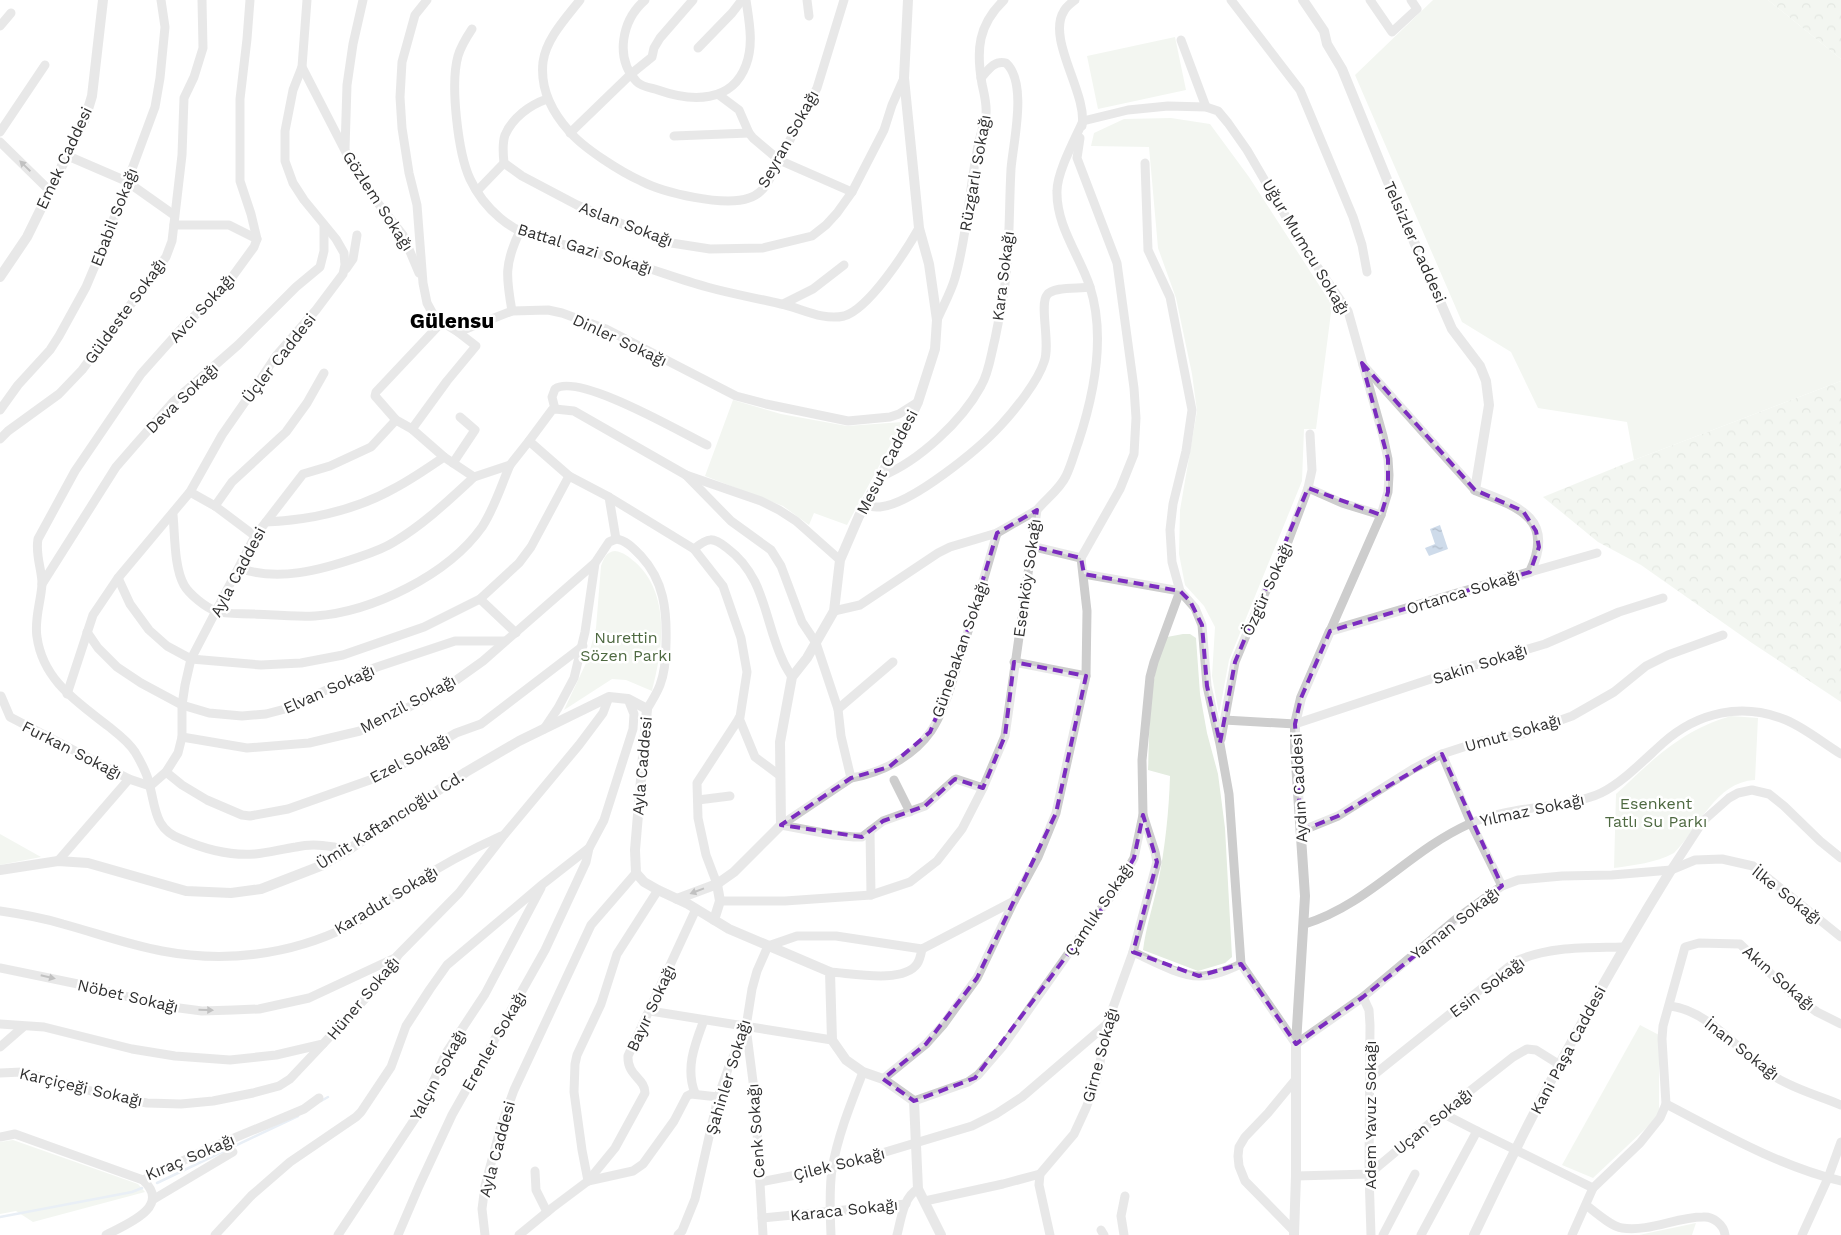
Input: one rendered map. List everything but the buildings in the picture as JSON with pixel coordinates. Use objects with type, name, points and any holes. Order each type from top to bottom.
[{"type":"street","name":"Emek Caddesi","points":[[0,277],[27,237],[85,119],[92,96],[103,0]]},
{"type":"street","name":"Ebabil Sokağı","points":[[0,410],[18,385],[50,350],[64,328],[86,287],[105,242],[155,107],[165,27],[161,0]]},
{"type":"street","name":"Güldeste Sokağı","points":[[0,439],[8,431],[59,394],[82,370],[166,257],[172,241],[182,155],[184,98],[194,77],[203,48],[202,0]]},
{"type":"street","points":[[250,0],[240,99],[240,181],[257,239]]},
{"type":"street","points":[[307,0],[302,67],[293,90],[287,123],[285,161],[293,183],[304,200],[336,239],[344,253],[345,265],[343,274]]},
{"type":"street","points":[[345,152],[347,85],[353,44],[363,0]]},
{"type":"street","points":[[412,429],[476,346],[442,322],[430,309],[423,283],[418,212],[403,137],[400,97],[402,62],[415,15],[415,0]]},
{"type":"street","points":[[415,15],[427,0]]},
{"type":"street","name":"Seyran Sokağı","points":[[580,0],[562,23],[545,55],[543,77],[548,99],[554,112],[570,133],[641,182],[672,192],[704,199],[739,200],[750,198],[762,190],[817,88],[844,0]]},
{"type":"street","points":[[645,0],[635,10],[624,33],[626,63],[631,74],[640,84],[664,92],[702,98],[719,94],[734,85],[747,64],[750,52],[750,38],[746,0]]},
{"type":"street","points":[[570,133],[631,74],[652,57],[654,48],[660,38],[693,0]]},
{"type":"street","points":[[698,48],[742,0]]},
{"type":"street","points":[[807,0],[809,16]]},
{"type":"street","name":"Mesut Caddesi","points":[[781,825],[780,742],[792,677],[816,643],[834,611],[840,560],[864,506],[882,476],[918,402],[935,348],[937,320],[929,264],[919,228],[904,78],[908,0]]},
{"type":"street","name":"Rüzgarlı Sokağı","points":[[937,320],[955,277],[977,151],[986,116],[979,49],[989,16],[1004,0]]},
{"type":"street","points":[[883,1079],[926,1044],[949,1017],[977,978],[1014,901],[1038,857],[1056,814],[1086,676],[1088,610],[1081,558],[1128,473],[1136,448],[1134,388],[1117,263],[1077,154],[1083,121],[1079,98],[1062,49],[1060,20],[1064,11],[1075,0]]},
{"type":"street","points":[[1231,0],[1300,90],[1353,217],[1362,245],[1367,272]]},
{"type":"street","name":"Telsizler Caddesi","points":[[1303,0],[1324,31],[1327,44],[1342,69],[1388,182],[1452,329],[1480,366],[1486,381],[1489,406],[1476,490]]},
{"type":"street","points":[[1370,0],[1392,32],[1416,9],[1411,0]]},
{"type":"street","points":[[0,26],[11,12]]},
{"type":"street","name":"Battal Gazi Sokağı","points":[[472,29],[463,43],[459,54],[454,83],[461,140],[470,177],[486,205],[501,219],[520,231],[629,262],[708,288],[783,304],[820,315],[838,317],[848,314],[881,284],[907,250],[919,228]]},
{"type":"street","points":[[1083,121],[1128,110],[1153,107],[1206,106],[1181,40]]},
{"type":"street","name":"Kara Sokağı","points":[[882,476],[898,469],[917,455],[962,415],[982,385],[993,348],[1006,275],[1011,168],[1017,112],[1014,75],[1006,63],[1000,62],[995,64],[981,78]]},
{"type":"street","points":[[0,132],[45,65]]},
{"type":"street","name":"Gözlem Sokağı","points":[[302,67],[345,152],[370,193],[403,235],[423,283]]},
{"type":"street","name":"Aslan Sokağı","points":[[504,163],[522,176],[577,205],[665,242],[710,249],[763,248],[810,237],[826,225],[852,192],[884,130],[892,105],[904,78]]},
{"type":"street","points":[[719,94],[738,110],[749,133],[779,160],[852,192]]},
{"type":"street","points":[[477,191],[504,163],[504,140],[514,121],[531,105],[548,99]]},
{"type":"street","name":"Uğur Mumcu Sokağı","points":[[1206,106],[1218,111],[1228,123],[1303,246],[1348,312],[1362,363],[1476,490],[1513,504],[1523,511],[1530,520],[1536,531],[1539,547],[1538,556],[1530,572]]},
{"type":"street","name":"Esenköy Sokağı","points":[[720,901],[785,901],[870,894],[914,880],[937,862],[962,829],[983,788],[1005,736],[1036,510],[1066,476],[1085,423],[1091,397],[1097,323],[1090,287],[1063,224],[1057,194],[1060,178],[1083,121]]},
{"type":"street","points":[[674,136],[749,133]]},
{"type":"street","points":[[0,142],[50,191]]},
{"type":"street","points":[[68,156],[126,182],[174,215]]},
{"type":"street","points":[[1145,164],[1148,250],[1170,297],[1192,410],[1186,450],[1173,504],[1170,530],[1172,562],[1180,591],[1190,601],[1200,617],[1202,625],[1207,686],[1229,794],[1240,964],[1296,1044]]},
{"type":"street","name":"Deva Sokağı","points":[[42,584],[116,467],[173,402],[238,345],[296,287],[320,266],[324,251],[324,224]]},
{"type":"street","points":[[174,225],[229,225],[257,239]]},
{"type":"street","points":[[512,311],[508,271],[510,252],[520,231]]},
{"type":"street","name":"Üçler Caddesi","points":[[68,694],[93,615],[118,578],[190,492],[222,435],[276,356],[316,310],[343,274],[353,259],[357,235]]},
{"type":"street","name":"Avcı Sokağı","points":[[42,584],[36,548],[38,539],[75,471],[140,374],[182,328],[227,284],[254,247],[257,239]]},
{"type":"street","points":[[783,304],[813,289],[844,265]]},
{"type":"street","points":[[864,506],[880,507],[900,501],[947,472],[984,442],[1011,413],[1039,374],[1044,363],[1048,346],[1044,305],[1047,294],[1060,288],[1076,289],[1090,287]]},
{"type":"street","name":"Dinler Sokağı","points":[[458,332],[512,311],[548,310],[573,317],[606,330],[736,396],[795,411],[848,421],[881,419],[899,414],[918,402]]},
{"type":"street","points":[[442,322],[376,392],[375,396],[396,420],[412,429],[444,457],[474,477]]},
{"type":"street","name":"Aydın Caddesi","points":[[1294,1233],[1296,1044],[1305,896],[1295,724],[1301,698],[1381,515],[1388,492],[1388,459],[1362,363]]},
{"type":"street","points":[[215,506],[232,482],[286,432],[308,402],[324,372]]},
{"type":"street","points":[[555,409],[552,397],[555,390],[563,386],[577,387],[607,395],[708,445]]},
{"type":"street","points":[[173,514],[180,575],[185,586],[193,596],[217,611],[316,616],[345,611],[399,591],[424,578],[451,558],[481,528],[510,465],[549,413],[555,409],[574,411],[686,475],[761,501],[779,510],[796,521],[840,560]]},
{"type":"street","points":[[453,463],[475,430],[460,417]]},
{"type":"street","points":[[266,522],[303,474],[330,466],[371,448],[396,420]]},
{"type":"street","name":"Özgür Sokağı","points":[[1220,744],[1235,662],[1282,555],[1308,488],[1312,470],[1310,434]]},
{"type":"street","points":[[528,441],[569,476],[609,496],[694,549],[723,586],[741,638],[747,672],[739,718],[729,737],[698,780],[698,818],[706,855],[717,884],[720,901],[714,920]]},
{"type":"street","name":"Ayla Caddesi","points":[[150,786],[166,772],[178,753],[182,738],[182,705],[192,658],[255,536],[266,522],[310,518],[372,499],[395,489],[444,457]]},
{"type":"street","points":[[239,568],[259,573],[284,574],[315,571],[376,551],[393,543],[437,512],[474,477],[510,465]]},
{"type":"street","points":[[677,899],[717,884],[734,872],[781,825],[851,778],[841,736],[838,709],[816,643],[804,625],[781,566],[771,550],[731,520],[686,475]]},
{"type":"street","points":[[118,578],[130,604],[149,630],[167,646],[192,658],[261,665],[302,663],[343,655],[424,627],[480,599],[519,563],[531,547],[569,476]]},
{"type":"street","points":[[1308,488],[1342,503],[1381,515]]},
{"type":"street","points":[[190,492],[215,506],[255,536]]},
{"type":"street","points":[[544,729],[574,678],[583,646],[595,563],[609,542],[616,539],[609,496]]},
{"type":"street","points":[[834,611],[860,605],[950,547],[997,533],[1036,510]]},
{"type":"street","name":"Günebakan Sokağı","points":[[851,778],[869,775],[888,767],[912,751],[930,732],[937,720],[955,672],[997,533]]},
{"type":"street","name":"Ayla Caddesi","points":[[485,1235],[482,1209],[485,1186],[501,1126],[514,1090],[591,925],[636,873],[639,791],[645,753],[647,709],[661,684],[664,673],[666,626],[664,598],[656,576],[647,563],[630,546],[624,541],[616,539]]},
{"type":"street","points":[[694,549],[704,541],[710,540],[725,546],[740,558],[758,586],[782,660],[792,677]]},
{"type":"street","points":[[1031,546],[1081,558]]},
{"type":"street","name":"Ortanca Sokağı","points":[[1330,631],[1597,553]]},
{"type":"street","name":"Menzil Sokağı","points":[[182,738],[247,748],[309,743],[360,731],[448,686],[483,661],[595,563]]},
{"type":"street","points":[[1084,574],[1180,591]]},
{"type":"street","points":[[42,584],[37,612],[37,636],[42,658],[49,673],[68,694],[124,738],[135,753],[150,786],[152,803],[158,820],[167,830],[179,838],[210,850],[237,854],[254,854],[298,846],[320,845],[348,850]]},
{"type":"street","name":"Çamlık Sokağı","points":[[914,1101],[975,1078],[1003,1046],[1092,920],[1116,890],[1134,858],[1142,815],[1142,760],[1150,677],[1180,591]]},
{"type":"street","name":"Sakin Sokağı","points":[[1295,724],[1455,671],[1545,644],[1619,612],[1663,598]]},
{"type":"street","points":[[480,599],[516,632]]},
{"type":"street","name":"Elvan Sokağı","points":[[87,632],[98,648],[117,667],[141,683],[182,705],[209,713],[250,716],[278,712],[374,668],[455,641],[505,641]]},
{"type":"street","name":"Umut Sokağı","points":[[1301,831],[1338,816],[1413,769],[1442,754],[1482,741],[1522,734],[1572,716],[1614,692],[1646,666],[1724,635]]},
{"type":"street","name":"Ezel Sokağı","points":[[166,772],[182,785],[207,800],[242,815],[250,816],[288,809],[384,775],[456,733],[481,724],[583,646]]},
{"type":"street","points":[[838,709],[893,662]]},
{"type":"street","points":[[1014,662],[1086,676]]},
{"type":"street","name":"Furkan Sokağı","points":[[1,696],[10,717],[129,779],[150,786]]},
{"type":"street","points":[[609,697],[628,699],[647,709]]},
{"type":"street","name":"Ümit Kaftancıoğlu Cd.","points":[[0,870],[58,861],[94,864],[186,891],[231,893],[261,889],[290,879],[323,864],[348,850],[466,772],[544,729],[609,697]]},
{"type":"street","name":"Hüner Sokağı","points":[[0,1024],[44,1028],[132,1049],[175,1056],[230,1060],[276,1055],[323,1044],[376,987],[397,956],[459,893],[504,835],[579,745],[603,713],[609,697]]},
{"type":"street","name":"Erenler Sokağı","points":[[398,1235],[452,1115],[504,1027],[545,950],[586,862],[590,848],[604,820],[630,743],[634,714],[628,699]]},
{"type":"street","name":"Yılmaz Sokağı","points":[[1304,924],[1324,918],[1338,911],[1376,888],[1433,844],[1471,823],[1506,812],[1585,799],[1599,794],[1645,760],[1664,742],[1688,725],[1708,716],[1727,711],[1746,710],[1763,712],[1787,720],[1841,754]]},
{"type":"street","points":[[739,718],[755,757],[779,775]]},
{"type":"street","points":[[1224,720],[1295,724]]},
{"type":"street","points":[[1442,754],[1471,823],[1502,886]]},
{"type":"street","points":[[58,861],[129,779]]},
{"type":"street","points":[[781,825],[854,838],[862,837],[883,822],[925,806],[956,779],[983,788]]},
{"type":"street","points":[[894,780],[910,812]]},
{"type":"street","points":[[1671,870],[1703,821],[1729,798],[1738,793],[1752,790],[1769,794],[1841,858]]},
{"type":"street","points":[[698,800],[730,796]]},
{"type":"street","name":"Girne Sokağı","points":[[1040,1174],[1074,1134],[1097,1079],[1107,1024],[1132,952],[1157,862],[1142,815]]},
{"type":"street","points":[[870,831],[870,894]]},
{"type":"street","name":"Karadut Sokağı","points":[[0,911],[63,923],[135,945],[163,951],[229,957],[256,955],[298,946],[348,926],[446,863],[504,835]]},
{"type":"street","name":"Erenler Sokağı","points":[[215,1235],[251,1196],[290,1162],[356,1117],[391,1067],[406,1026],[450,962],[543,884],[590,848]]},
{"type":"street","name":"İlke Sokağı","points":[[1671,870],[1695,860],[1722,859],[1754,866],[1841,937]]},
{"type":"street","name":"Yaman Sokağı","points":[[1296,1044],[1362,997],[1455,920],[1502,886],[1518,880],[1671,870]]},
{"type":"street","name":"Kani Paşa Caddesi","points":[[1474,1235],[1515,1149],[1623,947],[1671,870]]},
{"type":"street","points":[[636,873],[644,882],[729,928],[830,972],[894,976],[918,964],[922,950]]},
{"type":"street","name":"Yalçın Sokağı","points":[[338,1235],[420,1112],[446,1053],[485,994],[543,884]]},
{"type":"street","points":[[658,890],[617,954],[601,1004],[575,1064],[574,1092],[588,1181],[633,1171],[642,1164],[674,1121],[687,1096],[695,1093],[718,1097]]},
{"type":"street","points":[[768,946],[797,936],[836,936],[922,950],[1014,901]]},
{"type":"street","name":"Bayır Sokağı","points":[[519,1235],[588,1181],[615,1148],[645,1093],[644,1086],[628,1066],[628,1056],[696,909]]},
{"type":"street","name":"Akın Sokağı","points":[[1670,1006],[1684,947],[1699,943],[1740,944],[1791,993],[1816,1012],[1841,1024]]},
{"type":"street","name":"Şahinler Sokağı","points":[[680,1234],[695,1199],[718,1097],[746,1027],[757,970],[768,946]]},
{"type":"street","name":"Esin Sokağı","points":[[1370,1078],[1516,961],[1541,952],[1559,949],[1623,947]]},
{"type":"street","points":[[1132,952],[1183,974],[1199,976],[1214,974],[1240,964]]},
{"type":"street","name":"Nöbet Sokağı","points":[[0,968],[78,984],[164,1006],[202,1011],[259,1009],[309,998],[397,956]]},
{"type":"street","points":[[830,972],[832,1040],[846,1060],[863,1072],[883,1079],[914,1101],[918,1189],[941,1235]]},
{"type":"street","name":"Adem Yavuz Sokağı","points":[[1362,997],[1370,1010],[1369,1174],[1371,1235]]},
{"type":"street","points":[[1572,1235],[1593,1188],[1640,1143],[1660,1118],[1666,1104],[1662,1040],[1663,1026],[1670,1006]]},
{"type":"street","name":"İnan Sokağı","points":[[1670,1006],[1679,1007],[1698,1015],[1778,1078],[1841,1106]]},
{"type":"street","points":[[650,1011],[832,1040]]},
{"type":"street","points":[[695,1093],[691,1084],[690,1063],[704,1020]]},
{"type":"street","name":"Çilek Sokağı","points":[[760,1182],[832,1168],[960,1130],[996,1114],[1022,1097],[1107,1024]]},
{"type":"street","points":[[0,1047],[23,1027]]},
{"type":"street","name":"Cenk Sokağı","points":[[746,1027],[755,1097],[763,1235]]},
{"type":"street","name":"Karçiçeği Sokağı","points":[[0,1073],[22,1072],[112,1097],[147,1103],[181,1104],[214,1101],[279,1086],[290,1079],[323,1044]]},
{"type":"street","name":"Uçan Sokağı","points":[[1369,1174],[1442,1113],[1526,1048],[1536,1050],[1560,1065]]},
{"type":"street","points":[[831,1235],[832,1168],[845,1117],[863,1072]]},
{"type":"street","points":[[1294,1233],[1245,1181],[1239,1166],[1238,1156],[1239,1147],[1245,1137],[1296,1079]]},
{"type":"street","name":"Kıraç Sokağı","points":[[0,1137],[15,1134],[144,1180],[203,1151],[304,1109],[319,1098]]},
{"type":"street","points":[[1666,1104],[1742,1143],[1806,1171],[1841,1181]]},
{"type":"street","points":[[1442,1113],[1593,1188]]},
{"type":"street","points":[[1422,1235],[1477,1131]]},
{"type":"street","points":[[1802,1235],[1828,1178],[1841,1142]]},
{"type":"street","points":[[106,1235],[132,1221],[150,1207],[154,1199],[233,1152]]},
{"type":"street","points":[[535,1171],[536,1190],[547,1212]]},
{"type":"street","points":[[925,1201],[1040,1174],[1039,1185],[1050,1235]]},
{"type":"street","points":[[1296,1176],[1369,1174]]},
{"type":"street","points":[[1383,1235],[1415,1174]]},
{"type":"street","points":[[144,1180],[151,1187],[154,1199]]},
{"type":"street","name":"Karaca Sokağı","points":[[762,1218],[906,1204],[909,1197],[918,1189]]},
{"type":"street","points":[[1124,1235],[1121,1216],[1125,1196]]},
{"type":"street","points":[[897,1235],[906,1204]]},
{"type":"street","points":[[1586,1206],[1619,1228],[1635,1230],[1705,1216],[1716,1221],[1724,1229],[1725,1235]]},
{"type":"highlighted area","points":[[1362,363],[1475,490],[1523,511],[1536,531],[1539,547],[1530,572],[1330,631],[1301,698],[1295,724],[1301,831],[1338,816],[1442,754],[1502,886],[1363,997],[1296,1044],[1241,964],[1199,976],[1133,952],[1157,862],[1143,815],[1134,858],[1116,890],[975,1078],[914,1101],[883,1079],[926,1044],[977,978],[1056,813],[1086,676],[1014,662],[1005,736],[983,788],[955,779],[925,806],[883,821],[862,837],[781,825],[851,778],[889,767],[930,732],[955,672],[997,533],[1037,510],[1031,546],[1081,558],[1084,574],[1180,591],[1190,601],[1202,625],[1207,686],[1220,743],[1235,662],[1308,488],[1381,515],[1388,492],[1388,459]]},
{"type":"green space","points":[[1433,0],[1768,0],[1841,59],[1841,381],[1634,460],[1627,422],[1538,408],[1511,352],[1462,322],[1355,75]]},
{"type":"green space","points":[[1768,0],[1841,0],[1841,59]]},
{"type":"green space","points":[[1175,37],[1186,90],[1098,109],[1087,56]]},
{"type":"green space","points":[[1171,118],[1210,124],[1249,177],[1332,305],[1316,429],[1304,429],[1302,481],[1229,660],[1219,714],[1212,676],[1215,627],[1204,606],[1185,585],[1179,554],[1180,510],[1197,411],[1192,374],[1176,298],[1158,248],[1149,147],[1091,146],[1094,133],[1124,119]]},
{"type":"green space","points":[[1841,381],[1841,702],[1752,643],[1641,565],[1598,542],[1543,497]]},
{"type":"green space","points":[[733,400],[781,414],[847,426],[903,422],[847,525],[814,513],[809,525],[783,506],[705,476]]},
{"type":"green space","name":"Nurettin Sözen Parkı","points":[[615,551],[630,558],[647,575],[659,606],[661,641],[652,691],[626,680],[612,679],[564,710],[587,661],[596,628],[601,566],[607,554]]},
{"type":"green space","points":[[1190,634],[1196,638],[1200,694],[1207,733],[1218,774],[1225,828],[1232,957],[1225,963],[1198,971],[1143,950],[1163,856],[1170,776],[1148,770],[1153,685],[1156,668],[1167,637]]},
{"type":"green space","name":"Esenkent Tatlı Su Parkı","points":[[1731,716],[1758,718],[1755,780],[1741,783],[1718,797],[1674,853],[1637,865],[1614,868],[1616,794],[1655,758],[1682,738],[1697,729]]},
{"type":"green space","points":[[0,834],[41,857],[0,865]]},
{"type":"green space","points":[[1640,1025],[1659,1035],[1659,1116],[1593,1178],[1562,1165]]},
{"type":"green space","points":[[13,1140],[138,1184],[145,1192],[33,1222],[16,1211],[0,1214],[0,1142]]},
{"type":"green space","points":[[1696,1223],[1692,1235],[1639,1235]]},
{"type":"water","points":[[1440,525],[1448,549],[1429,556],[1425,548],[1435,544],[1430,529]]},
{"type":"waterway","points":[[321,1101],[328,1097]]},
{"type":"waterway","points":[[157,1183],[298,1116]]},
{"type":"waterway","points":[[0,1217],[132,1192],[142,1188]]},
{"type":"district","name":"Gülensu","points":[[452,320]]}]
